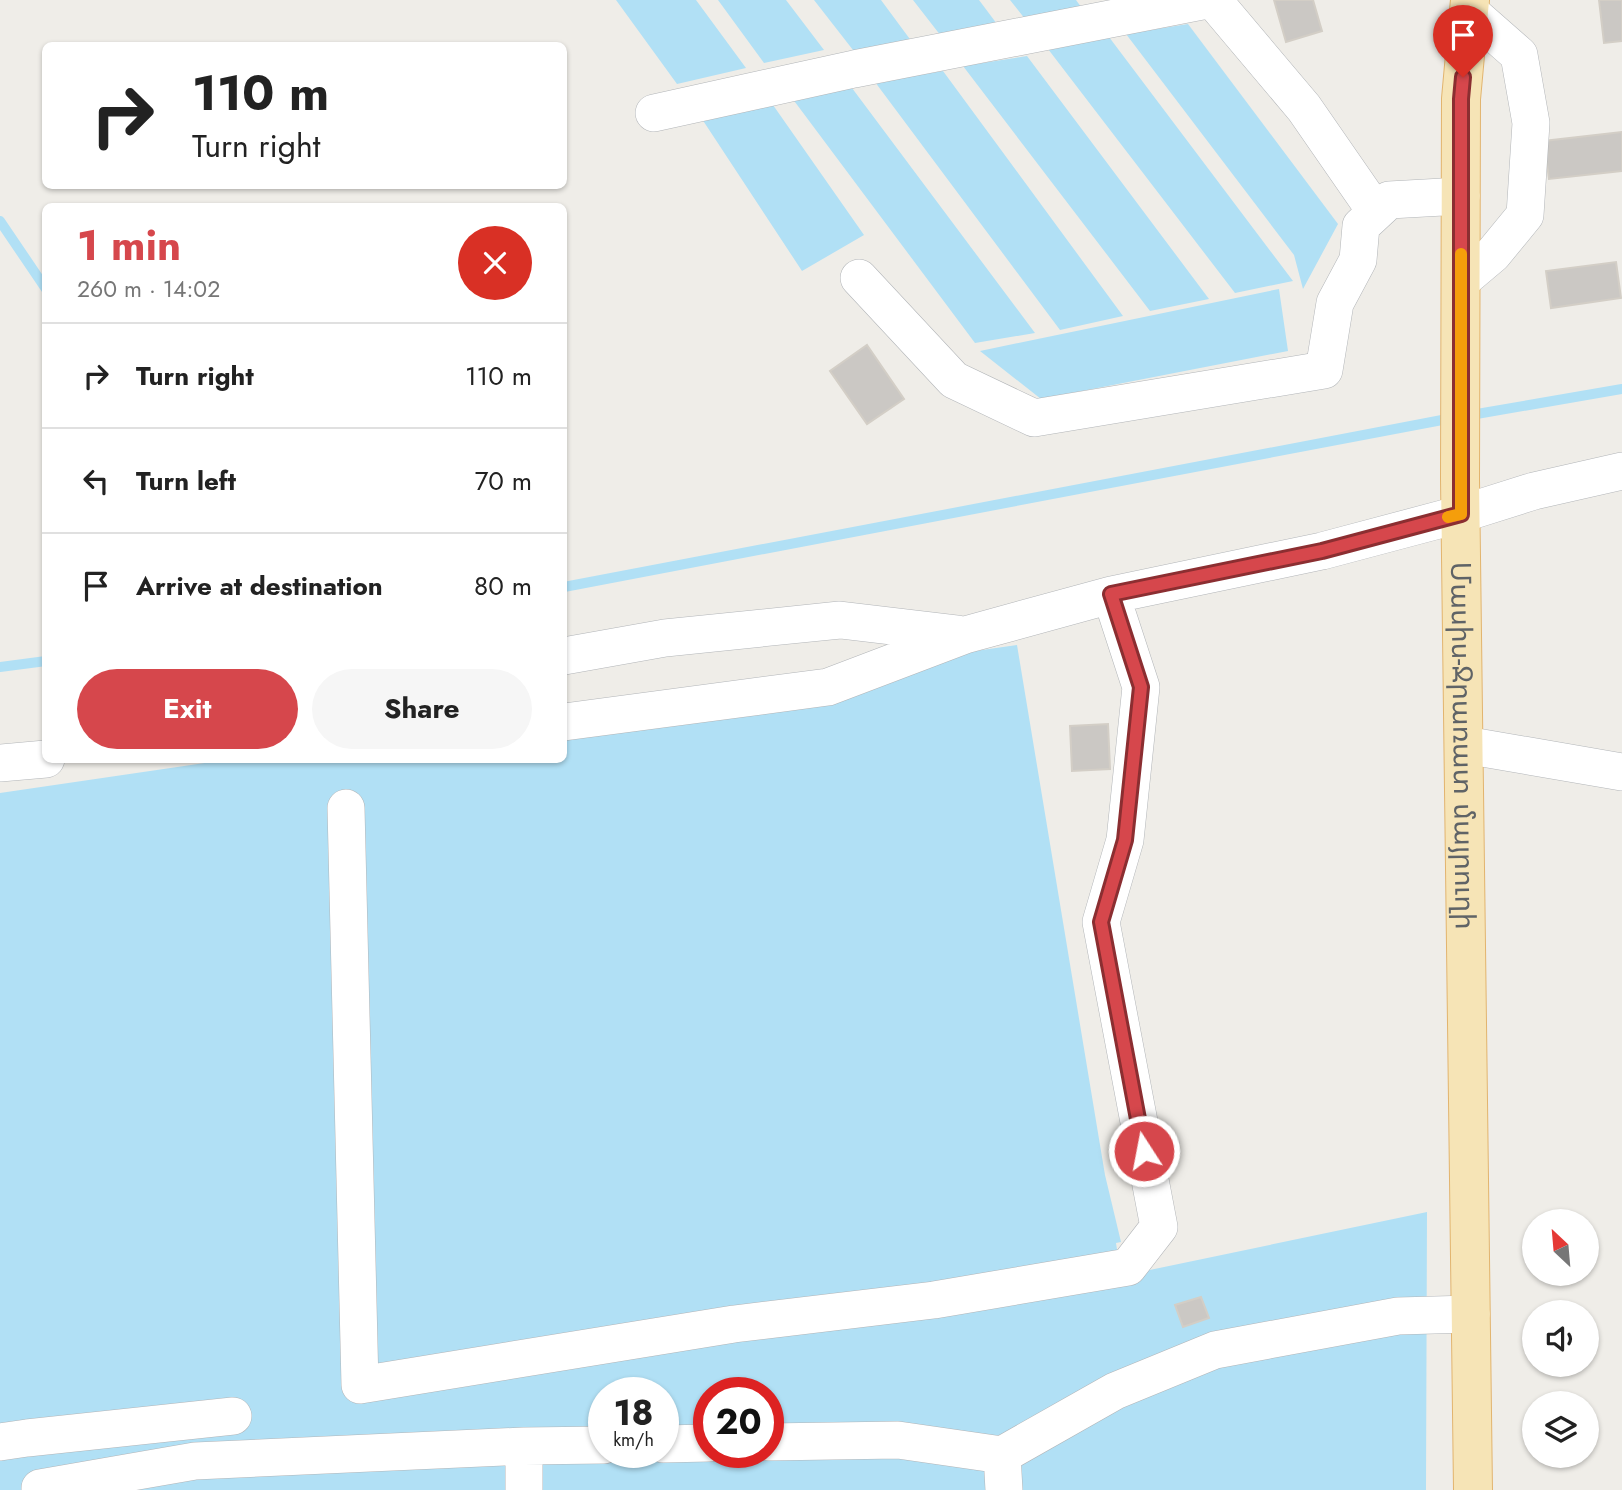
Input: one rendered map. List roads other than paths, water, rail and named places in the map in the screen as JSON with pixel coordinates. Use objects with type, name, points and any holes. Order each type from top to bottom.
[{"type":"main road","name":"Մասիս-Ջրառատ մայրուղի","points":[[1470,6],[1461,99],[1461,496],[1473,1490]]},
{"type":"lane","points":[[654,113],[854,69],[1207,0]]},
{"type":"lane","points":[[1213,0],[1304,108],[1376,212]]},
{"type":"lane","points":[[1461,281],[1493,254],[1525,215],[1531,123],[1519,55],[1470,6]]},
{"type":"lane","points":[[859,278],[954,380],[1034,418],[1324,370],[1335,303],[1358,260],[1361,226],[1389,200],[1461,195]]},
{"type":"lane","points":[[567,722],[828,687],[965,635],[1111,594],[1322,551],[1461,496],[1534,491],[1622,471]]},
{"type":"lane","points":[[346,808],[360,1385],[734,1324],[934,1300],[1128,1267],[1159,1227],[1101,922],[1125,840],[1141,687],[1111,594]]},
{"type":"lane","points":[[567,655],[665,638],[840,620],[965,635]]},
{"type":"lane","points":[[1465,745],[1622,772]]},
{"type":"lane","points":[[0,764],[42,759]]},
{"type":"lane","points":[[784,1442],[898,1440],[1003,1473],[1115,1391],[1215,1350],[1398,1316],[1471,1314]]},
{"type":"lane","points":[[0,1442],[233,1416]]},
{"type":"lane","points":[[40,1490],[195,1461],[588,1445]]},
{"type":"lane","points":[[524,1446],[524,1490]]},
{"type":"water","points":[[616,0],[696,0],[746,68],[677,84]]},
{"type":"water","points":[[718,0],[786,0],[824,50],[764,63]]},
{"type":"water","points":[[814,0],[881,0],[915,46],[860,59]]},
{"type":"water","points":[[913,0],[979,0],[997,24],[941,36]]},
{"type":"water","points":[[1010,0],[1076,0],[1084,11],[1029,24]]},
{"type":"water","points":[[1188,24],[1338,224],[1303,289],[1294,255],[1126,34]]},
{"type":"water","points":[[1109,37],[1293,281],[1235,293],[1048,49]]},
{"type":"water","points":[[1027,56],[1209,299],[1150,311],[963,66]]},
{"type":"water","points":[[943,71],[1123,316],[1060,330],[875,82]]},
{"type":"water","points":[[849,84],[1035,333],[975,343],[792,98]]},
{"type":"water","points":[[773,105],[864,235],[802,271],[702,119]]},
{"type":"water","points":[[1279,289],[1288,351],[1041,399],[980,351]]},
{"type":"water","points":[[1017,645],[1105,1175],[1121,1242],[1116,1243],[1121,1276],[1427,1212],[1426,1490],[0,1490],[0,793],[205,763],[567,763],[567,710]]},
{"type":"waterway","points":[[0,221],[42,283]]},
{"type":"waterway","points":[[567,586],[1442,420],[1622,389]]},
{"type":"waterway","points":[[0,667],[42,662]]}]
